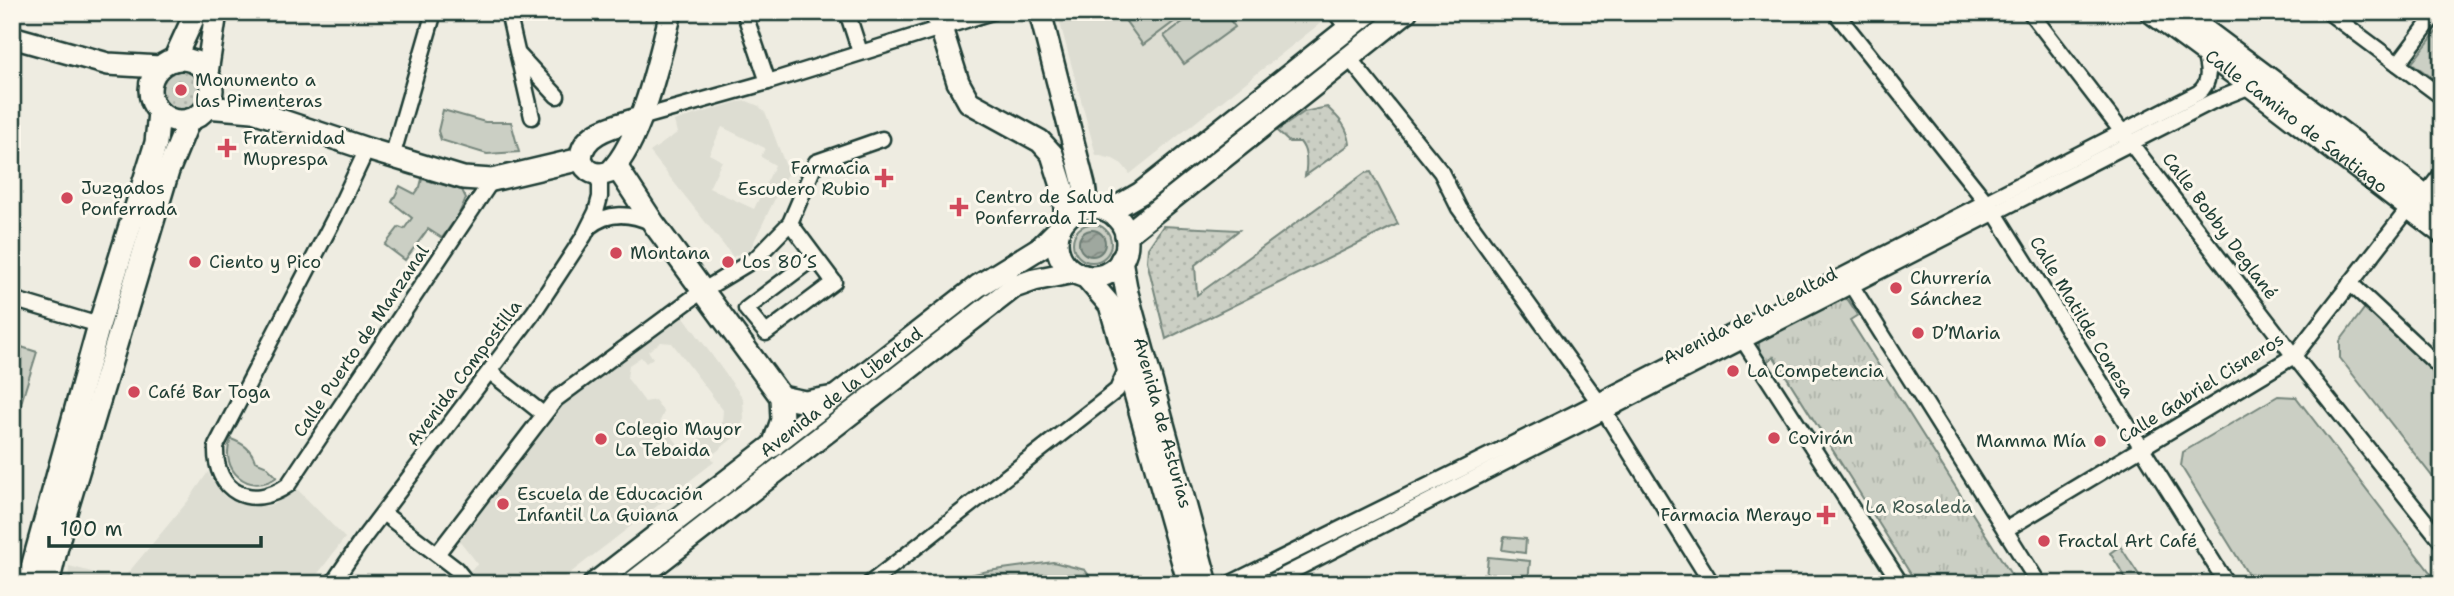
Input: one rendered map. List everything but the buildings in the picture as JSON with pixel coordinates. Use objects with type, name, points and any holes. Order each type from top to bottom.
[{"type":"main road","points":[[196,12],[167,64],[151,82],[152,102],[159,112],[173,120],[198,113],[253,111]]},
{"type":"main road","points":[[48,584],[63,522],[168,171],[198,113],[211,96],[208,76],[216,12]]},
{"type":"main road","points":[[610,168],[640,118],[652,86],[671,12]]},
{"type":"main road","points":[[938,20],[958,82],[969,102],[1040,141],[1052,154],[1063,189],[1062,224],[1056,246],[1062,261],[1080,274],[1102,275],[1121,260],[1127,244],[1126,235],[1122,225],[1097,208],[1084,185],[1040,12]]},
{"type":"main road","points":[[1062,224],[1072,212],[1122,204],[1141,194],[1341,21],[1370,12]]},
{"type":"main road","points":[[1126,235],[1406,12]]},
{"type":"main road","name":"Calle Camino de Santiago","points":[[2151,12],[2251,86],[2425,204]]},
{"type":"main road","name":"Calle Camino de Santiago","points":[[2180,12],[2374,159],[2425,204],[2442,233]]},
{"type":"main road","points":[[12,37],[108,64],[150,89]]},
{"type":"main road","points":[[108,64],[167,64],[187,60],[197,64],[208,76],[253,111],[463,178],[492,180],[580,159]]},
{"type":"main road","points":[[29,584],[99,326],[156,143],[159,112]]},
{"type":"main road","points":[[610,168],[586,169],[580,159],[582,147],[602,130],[640,118]]},
{"type":"main road","points":[[590,139],[606,138],[613,142],[617,148],[610,168]]},
{"type":"main road","points":[[610,168],[781,397],[781,427],[772,448]]},
{"type":"main road","name":"Avenida de la Libertad","points":[[594,584],[978,286],[1041,247],[1062,224]]},
{"type":"main road","name":"Avenida de Asturias","points":[[1121,260],[1127,293],[1207,584]]},
{"type":"main road","name":"Avenida de la Libertad","points":[[640,577],[1014,287],[1034,280],[1080,274]]},
{"type":"main road","name":"Avenida de Asturias","points":[[1080,274],[1110,305],[1189,584]]},
{"type":"main road","points":[[781,397],[813,401],[838,396]]},
{"type":"main road","points":[[631,554],[640,577]]},
{"type":"street","points":[[392,157],[433,12]]},
{"type":"street","points":[[508,12],[532,117]]},
{"type":"street","points":[[744,12],[768,82]]},
{"type":"street","points":[[848,12],[860,52]]},
{"type":"street","points":[[640,118],[768,82],[860,52],[938,20],[992,12]]},
{"type":"street","name":"Calle Matilde Conesa","points":[[1835,12],[1991,208],[2227,584]]},
{"type":"street","name":"Calle Bobby Deglané","points":[[2030,12],[2294,356],[2442,542]]},
{"type":"street","points":[[2328,12],[2442,97]]},
{"type":"street","points":[[2398,64],[2437,12]]},
{"type":"street","name":"Avenida de la Lealtad","points":[[2127,138],[2205,88],[2208,68],[2204,53]]},
{"type":"street","points":[[518,54],[557,96]]},
{"type":"street","points":[[1349,58],[1441,172],[1459,208],[1602,407],[1713,584]]},
{"type":"street","points":[[652,86],[665,104],[673,107]]},
{"type":"street","name":"Avenida de la Lealtad","points":[[1266,584],[1740,335],[2127,138],[2251,86]]},
{"type":"street","points":[[437,554],[556,399],[702,290],[755,259],[790,223],[816,162],[882,139]]},
{"type":"street","name":"Calle Puerto de Manzanal","points":[[367,149],[335,217],[216,446],[215,460],[225,482],[235,492],[244,496],[261,497],[288,485],[492,180]]},
{"type":"street","name":"Avenida Compostilla","points":[[331,584],[534,312],[588,228],[600,197],[600,184],[610,168]]},
{"type":"street","name":"Calle Gabriel Cisneros","points":[[2005,530],[2294,356],[2350,283],[2425,204],[2442,173]]},
{"type":"street","points":[[588,228],[607,217],[623,215],[634,215],[654,224]]},
{"type":"street","points":[[790,223],[816,257],[834,282],[766,334],[746,309],[816,257]]},
{"type":"street","points":[[1848,281],[2039,584]]},
{"type":"street","points":[[2350,283],[2442,369]]},
{"type":"street","points":[[12,299],[99,326]]},
{"type":"street","points":[[1740,335],[1901,584]]},
{"type":"street","points":[[869,584],[1117,390],[1128,365]]},
{"type":"street","points":[[490,372],[543,414]]},
{"type":"street","points":[[1100,403],[1128,397],[1140,405]]},
{"type":"street","name":"Avenida de la Lealtad","points":[[1229,584],[1602,407]]},
{"type":"street","points":[[383,513],[456,569],[468,584]]},
{"type":"shaded area","points":[[1057,12],[1323,12],[1327,18],[1130,174],[1122,164],[1096,155]]},
{"type":"shaded area","points":[[747,101],[759,106],[766,114],[788,172],[745,260],[740,253],[733,257],[650,152],[677,133],[674,121]],"holes":[[[722,127],[765,148],[761,157],[775,165],[754,209],[709,188],[722,161],[709,154]]]},
{"type":"shaded area","name":"Colegio Mayor La Tebaida","points":[[679,310],[743,398],[744,419],[737,435],[711,456],[714,462],[556,584],[477,584],[468,572],[478,564],[455,535],[554,407]],"holes":[[[661,342],[672,343],[723,410],[722,422],[710,432],[704,425],[697,431],[702,437],[690,446],[678,444],[660,421],[664,412],[655,400],[645,402],[627,378],[629,365],[641,357],[646,363],[653,358],[648,351]]]},
{"type":"shaded area","points":[[208,472],[225,497],[251,506],[275,504],[297,489],[345,538],[310,584],[68,584],[69,566],[122,580],[188,501]]},
{"type":"green space","points":[[1119,12],[1187,12],[1143,45]]},
{"type":"green space","points":[[1196,12],[1224,12],[1235,27],[1184,64],[1164,36]]},
{"type":"green space","points":[[2437,31],[2442,34],[2442,85],[2412,63]]},
{"type":"green space","points":[[179,69],[194,75],[200,90],[194,105],[179,111],[164,105],[158,90],[164,75]]},
{"type":"green space","points":[[1327,107],[1342,123],[1350,144],[1305,176],[1306,158],[1303,146],[1300,142],[1289,142],[1277,131],[1304,112]]},
{"type":"green space","points":[[443,110],[485,122],[511,122],[519,152],[487,154],[441,140],[438,131]]},
{"type":"green space","points":[[1371,172],[1398,224],[1166,339],[1147,261],[1148,248],[1163,226],[1239,230],[1195,265],[1197,295],[1365,173]]},
{"type":"green space","points":[[422,179],[462,190],[466,198],[459,214],[442,238],[428,229],[405,260],[385,245],[399,227],[404,229],[412,218],[392,202],[400,186],[415,194]]},
{"type":"green space","points":[[1092,224],[1105,230],[1111,243],[1105,256],[1092,262],[1079,256],[1073,243],[1079,230]]},
{"type":"green space","name":"La Rosaleda","points":[[1839,296],[1848,300],[1858,315],[1850,320],[2017,584],[1917,584],[1774,357],[1766,362],[1759,351],[1759,339]]},
{"type":"green space","points":[[2367,305],[2442,377],[2442,489],[2340,358],[2340,341]]},
{"type":"green space","points":[[12,344],[37,352],[12,432]]},
{"type":"green space","points":[[2278,396],[2296,397],[2439,584],[2254,584],[2181,466],[2183,452]]},
{"type":"green space","points":[[231,439],[246,447],[255,461],[265,465],[277,477],[256,484],[239,477],[229,460]]},
{"type":"green space","points":[[1504,537],[1526,539],[1525,553],[1502,550]]},
{"type":"green space","points":[[2120,546],[2145,584],[2130,584],[2110,553]]},
{"type":"green space","points":[[1488,557],[1530,561],[1528,582],[1486,577]]},
{"type":"green space","points":[[1053,562],[1085,570],[1095,584],[928,584],[988,571]]},
{"type":"water","points":[[1092,230],[1101,234],[1105,243],[1101,252],[1092,256],[1083,252],[1079,243],[1083,234]]},
{"type":"place","name":"Monumento a las Pimenteras","points":[[181,90]]},
{"type":"place","name":"Fraternidad Muprespa","points":[[227,148]]},
{"type":"place","name":"Farmacia Escudero Rubio","points":[[884,178]]},
{"type":"place","name":"Juzgados Ponferrada","points":[[67,198]]},
{"type":"place","name":"Centro de Salud Ponferrada II","points":[[959,207]]},
{"type":"place","name":"Montana","points":[[616,253]]},
{"type":"place","name":"Ciento y Pico","points":[[195,262]]},
{"type":"place","name":"Los 80´S","points":[[728,262]]},
{"type":"place","name":"Churrería Sánchez","points":[[1896,288]]},
{"type":"place","name":"D’Maria","points":[[1918,333]]},
{"type":"place","name":"La Competencia","points":[[1733,371]]},
{"type":"place","name":"Café Bar Toga","points":[[134,392]]},
{"type":"place","name":"Covirán","points":[[1774,438]]},
{"type":"place","name":"Colegio Mayor La Tebaida","points":[[601,439]]},
{"type":"place","name":"Mamma Mía","points":[[2100,441]]},
{"type":"place","name":"Escuela de Educación Infantil La Guiana","points":[[503,504]]},
{"type":"place","name":"Farmacia Merayo","points":[[1826,515]]},
{"type":"place","name":"Fractal Art Café","points":[[2044,541]]}]
